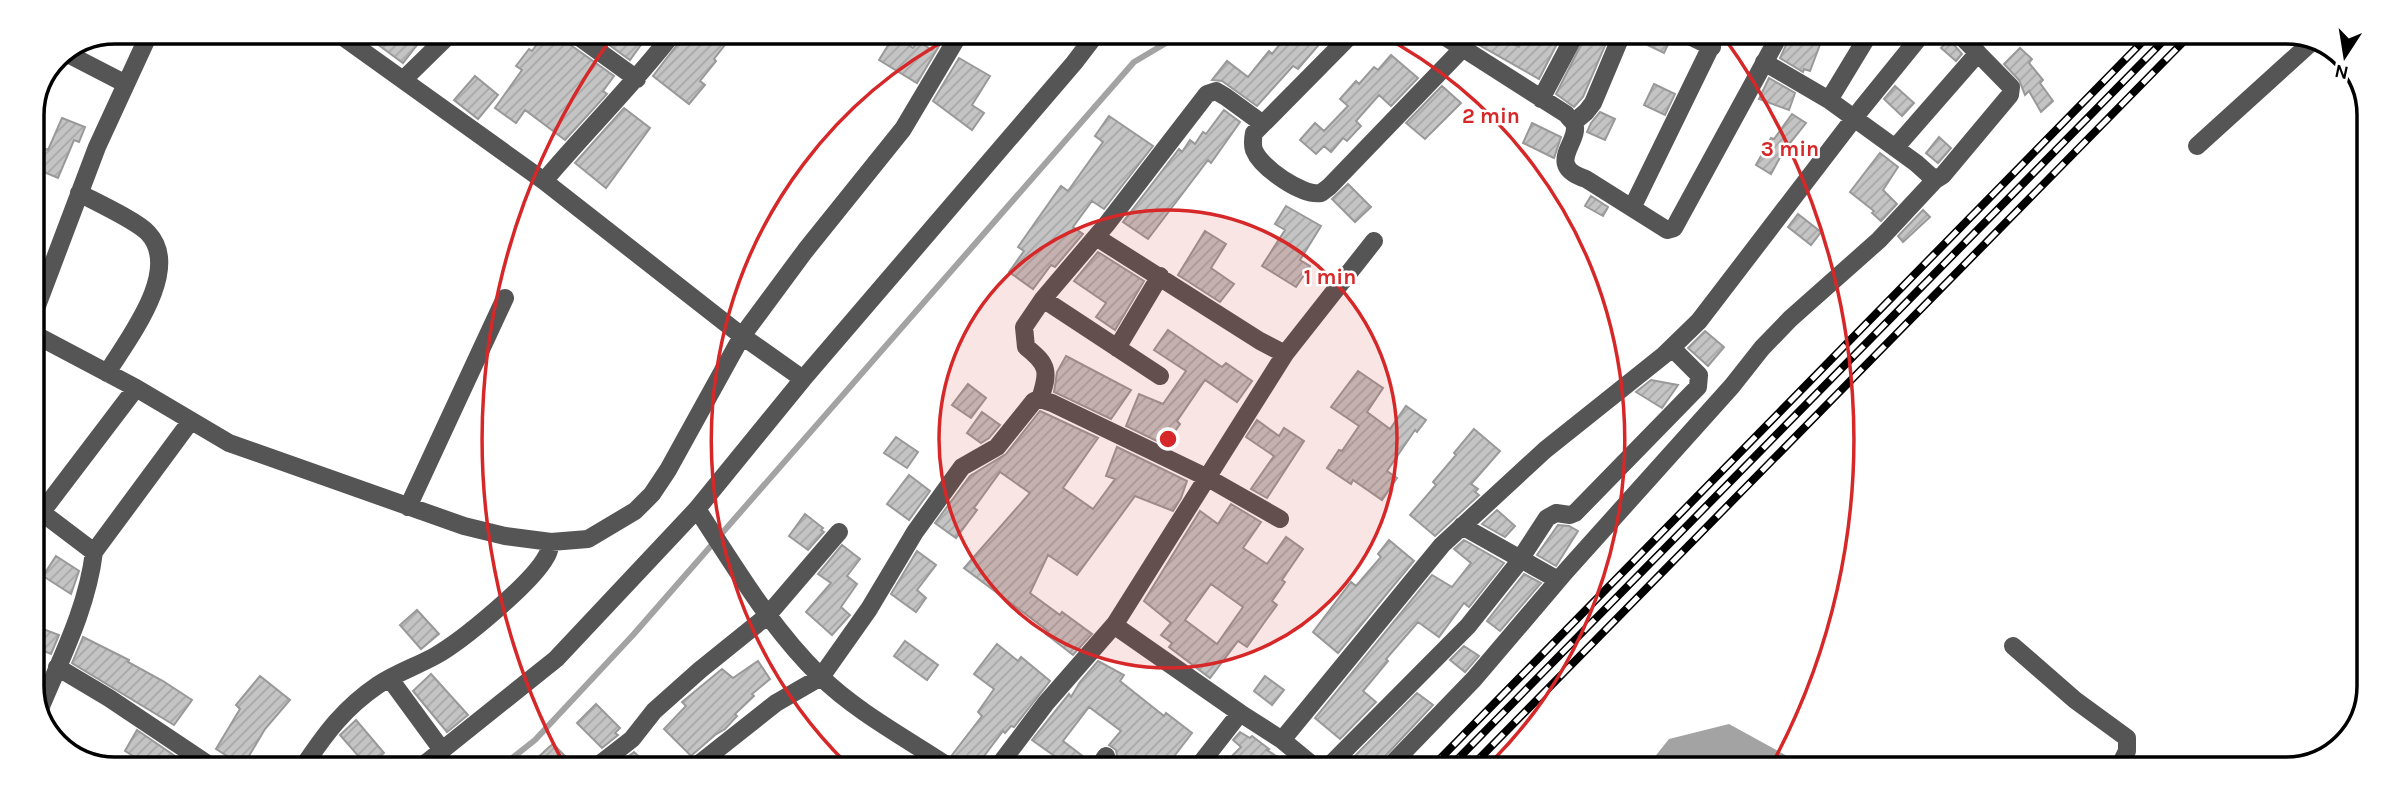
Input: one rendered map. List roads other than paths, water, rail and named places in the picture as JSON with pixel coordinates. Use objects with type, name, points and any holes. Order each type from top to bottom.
[{"type":"street","points":[[44,287],[79,193],[144,44]]},
{"type":"street","points":[[353,44],[544,181],[742,336],[803,379]]},
{"type":"street","points":[[403,80],[440,44]]},
{"type":"street","points":[[589,44],[637,79]]},
{"type":"street","points":[[544,181],[637,79],[665,44]]},
{"type":"street","points":[[44,339],[136,388],[229,443],[464,526],[505,536],[551,542],[588,539],[635,512],[652,494],[742,336],[805,251],[904,129],[954,44]]},
{"type":"street","points":[[433,757],[555,659],[698,509],[803,379],[1088,44]]},
{"type":"street","points":[[1342,44],[1254,133],[1254,151],[1278,176],[1307,192],[1321,193],[1464,48]]},
{"type":"street","points":[[1457,44],[1566,114],[1574,122],[1566,155],[1567,165],[1574,175],[1586,179],[1667,230],[1674,228],[1774,44]]},
{"type":"street","points":[[1541,99],[1570,44]]},
{"type":"street","points":[[1574,122],[1593,103],[1618,44]]},
{"type":"street","points":[[1632,208],[1712,44]]},
{"type":"street","points":[[1829,100],[1863,44]]},
{"type":"street","points":[[1282,740],[1442,545],[1545,450],[1672,348],[1699,321],[1914,44]]},
{"type":"street","points":[[1399,757],[1474,679],[1558,580],[1781,329],[1879,240],[1935,180],[1943,175],[2011,92],[2011,88],[1969,44]]},
{"type":"street","points":[[2197,146],[2306,47]]},
{"type":"street","points":[[1895,148],[1978,53]]},
{"type":"street","points":[[74,57],[126,84]]},
{"type":"street","points":[[1764,62],[1829,100],[1935,180]]},
{"type":"street","points":[[708,757],[776,703],[821,677],[869,609],[915,532],[962,467],[997,447],[1030,405],[1040,398],[1047,379],[1046,369],[1038,357],[1026,347],[1024,327],[1043,299],[1096,237],[1207,93],[1216,91],[1263,124]]},
{"type":"street","points":[[79,193],[146,231],[158,244],[157,282],[149,307],[107,373]]},
{"type":"street","points":[[1096,237],[1260,341],[1285,354]]},
{"type":"street","points":[[1005,757],[1046,703],[1115,624],[1285,354],[1374,241]]},
{"type":"street","points":[[1117,348],[1160,276]]},
{"type":"street","points":[[408,507],[505,298]]},
{"type":"street","points":[[1043,299],[1160,376]]},
{"type":"street","points":[[1338,757],[1468,626],[1520,559],[1547,518],[1552,514],[1575,513],[1698,387],[1699,375],[1672,348]]},
{"type":"street","points":[[44,499],[136,388]]},
{"type":"street","points":[[1040,398],[1208,478],[1280,519]]},
{"type":"street","points":[[45,697],[83,609],[91,580],[94,552],[190,422]]},
{"type":"street","points":[[698,509],[767,616],[821,677],[847,699],[934,757]]},
{"type":"street","points":[[44,515],[94,552]]},
{"type":"street","points":[[1462,526],[1558,580]]},
{"type":"street","points":[[609,757],[632,739],[654,711],[767,616],[839,532]]},
{"type":"street","points":[[310,757],[330,727],[359,700],[390,678],[436,656],[470,632],[534,574],[547,557],[551,542]]},
{"type":"street","points":[[1115,624],[1303,757]]},
{"type":"street","points":[[2013,646],[2075,700],[2127,738],[2123,757]]},
{"type":"street","points":[[57,667],[197,757]]},
{"type":"street","points":[[390,678],[442,750]]},
{"type":"street","points":[[1206,757],[1240,713]]},
{"type":"waterway","points":[[514,757],[535,740],[633,635],[1134,62],[1164,44]]},
{"type":"railway","points":[[1442,757],[2140,44]]},
{"type":"railway","points":[[1460,757],[2160,44]]},
{"type":"railway","points":[[1481,757],[2181,44]]}]
